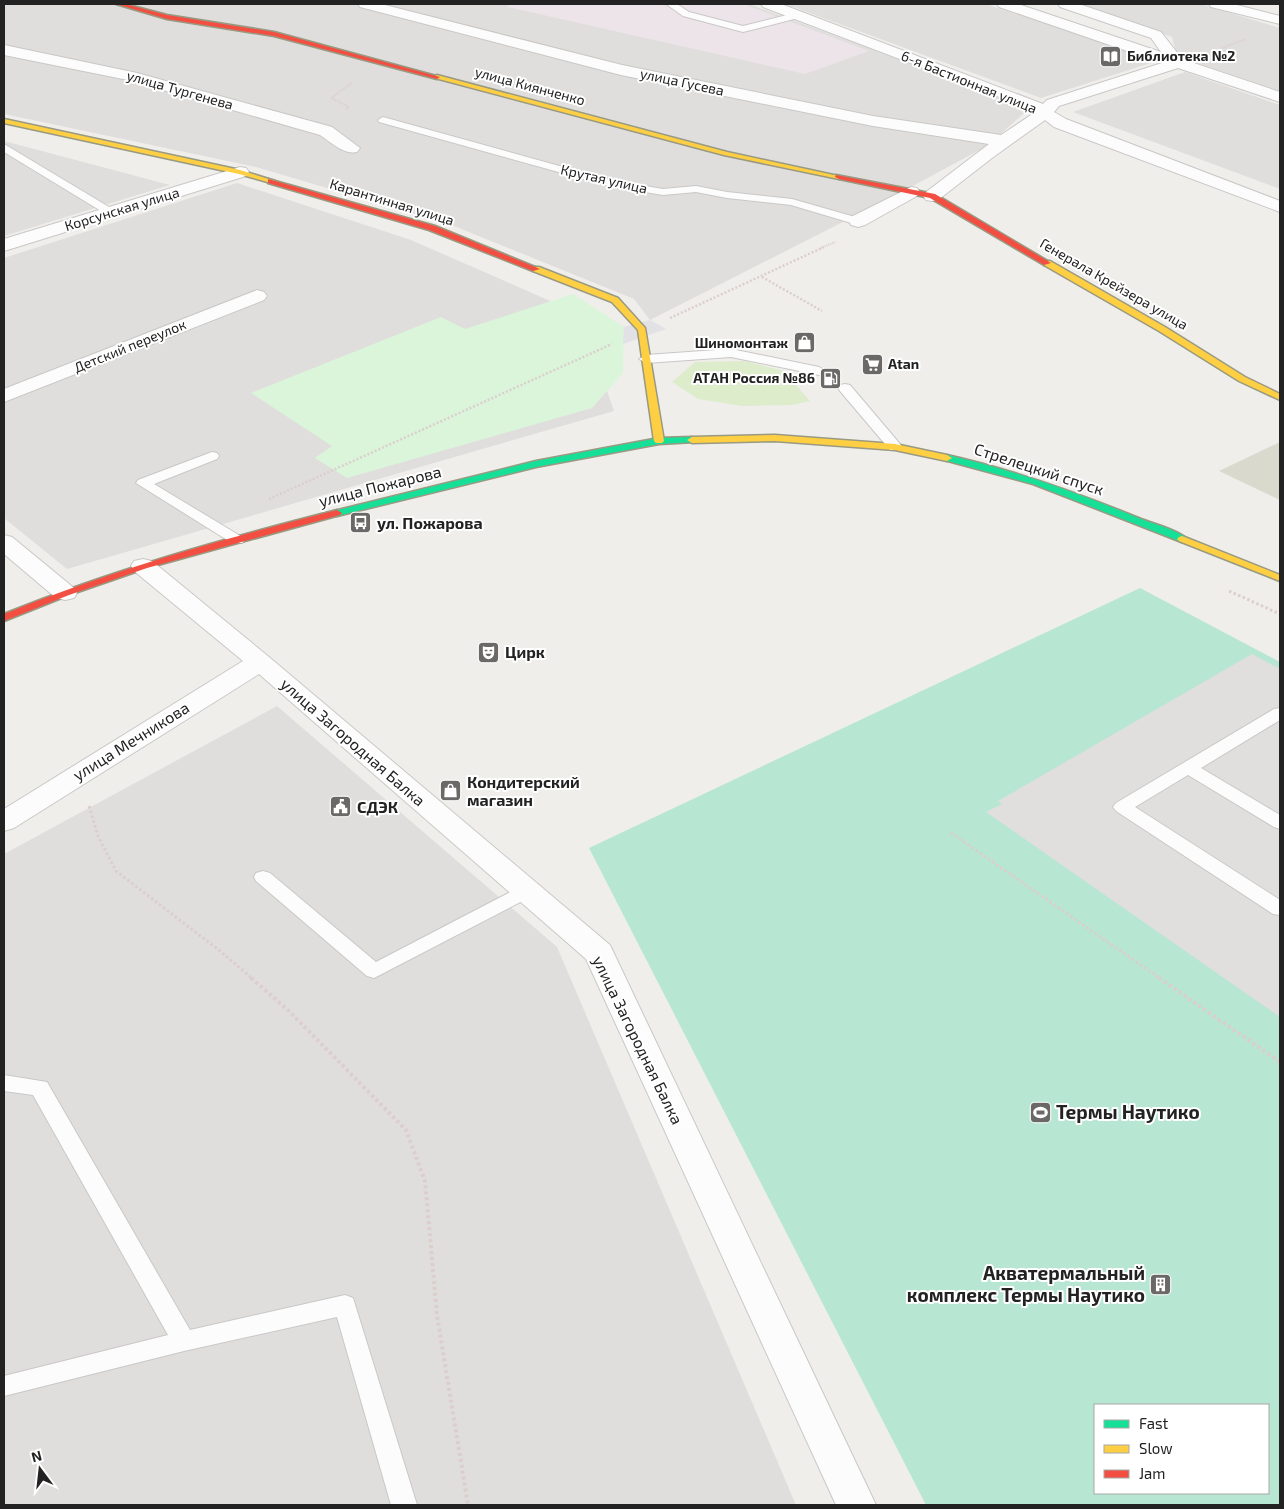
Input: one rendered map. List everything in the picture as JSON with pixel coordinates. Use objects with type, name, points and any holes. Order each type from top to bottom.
[{"type":"main road","name":"улица Киянченко","points":[[119,4],[167,17],[274,34],[726,154],[932,196]]},
{"type":"main road","name":"Карантинная улица","points":[[4,121],[240,172],[432,228],[615,300],[642,330]]},
{"type":"main road","name":"Генерала Крейзера улица","points":[[932,196],[1162,329],[1242,379],[1280,397]]},
{"type":"main road","points":[[642,330],[659,441]]},
{"type":"main road","name":"улица Пожарова","points":[[4,618],[65,593],[143,566],[343,512],[536,464],[659,441],[775,438]]},
{"type":"main road","name":"Стрелецкий спуск","points":[[775,438],[895,447],[978,464],[1061,490],[1280,578]]},
{"type":"street","name":"улица Гусева","points":[[364,4],[621,70],[873,121],[1004,141]]},
{"type":"street","points":[[414,16],[427,4]]},
{"type":"street","name":"6-я Бастионная улица","points":[[768,4],[1032,104],[1060,123],[1280,207]]},
{"type":"street","points":[[1004,4],[1280,97]]},
{"type":"street","points":[[1065,4],[1156,35],[1177,63]]},
{"type":"street","points":[[1216,4],[1280,20]]},
{"type":"street","name":"улица Тургенева","points":[[4,50],[131,76],[326,132],[351,148]]},
{"type":"street","points":[[932,196],[1004,141],[1046,112],[1053,103],[1177,63]]},
{"type":"street","name":"Корсунская улица","points":[[4,245],[240,172]]},
{"type":"street","points":[[858,221],[911,192]]},
{"type":"street","name":"Детский переулок","points":[[4,396],[257,296]]},
{"type":"street","points":[[4,542],[65,593]]},
{"type":"street","name":"улица Загородная Балка","points":[[143,566],[260,662],[599,953],[856,1505]]},
{"type":"street","name":"улица Мечникова","points":[[4,822],[260,662]]},
{"type":"lane","points":[[671,4],[686,14],[743,29],[799,16]]},
{"type":"lane","name":"Крутая улица","points":[[383,120],[609,183],[663,192],[696,189],[727,196],[759,197],[792,202],[858,221]]},
{"type":"lane","points":[[4,147],[110,212]]},
{"type":"lane","points":[[646,359],[731,353],[819,371]]},
{"type":"lane","points":[[845,388],[895,447]]},
{"type":"lane","points":[[212,456],[143,483],[237,540]]},
{"type":"lane","points":[[1276,721],[1188,768],[1122,807],[1280,909]]},
{"type":"lane","points":[[1188,768],[1280,824]]},
{"type":"lane","points":[[263,877],[374,971],[527,891]]},
{"type":"lane","points":[[4,1083],[40,1088],[184,1341]]},
{"type":"lane","points":[[4,1386],[184,1341],[345,1305],[404,1505]]},
{"type":"path","points":[[1177,63],[1252,38]]},
{"type":"path","points":[[343,113],[348,107],[331,98],[380,61]]},
{"type":"path","points":[[267,500],[762,277],[822,311]]},
{"type":"path","points":[[1221,588],[1280,614]]},
{"type":"path","points":[[96,801],[88,807],[98,836],[116,871],[220,951],[287,1009],[406,1130],[425,1181],[438,1315],[468,1505]]},
{"type":"path","points":[[951,834],[1280,1062]]},
{"type":"shaded area","points":[[4,4],[749,4],[1030,108],[987,146],[896,195],[650,320],[634,299],[449,224],[256,167],[4,114]]},
{"type":"shaded area","points":[[508,4],[743,4],[869,51],[805,74],[508,7]]},
{"type":"shaded area","points":[[785,4],[986,4],[1157,61],[1041,98]]},
{"type":"shaded area","points":[[1069,4],[1201,4],[1280,28],[1280,91],[1177,56],[1172,37]]},
{"type":"shaded area","points":[[1185,72],[1280,105],[1280,189],[1073,112]]},
{"type":"shaded area","points":[[4,141],[170,185],[4,236]]},
{"type":"shaded area","points":[[237,183],[411,240],[580,314],[614,411],[67,569],[4,518],[4,258]]},
{"type":"shaded area","points":[[650,320],[666,329],[623,344],[624,327]]},
{"type":"shaded area","points":[[1280,442],[1280,500],[1219,471]]},
{"type":"shaded area","points":[[1252,654],[1280,669],[1280,1017],[986,812],[1002,804],[998,801]]},
{"type":"shaded area","points":[[277,706],[557,947],[796,1505],[4,1505],[4,854]]},
{"type":"green space","points":[[573,294],[624,327],[623,373],[592,408],[347,478],[315,458],[332,446],[251,393],[441,317],[465,329]]},
{"type":"green space","points":[[744,361],[784,371],[810,401],[793,405],[742,406],[698,399],[672,382],[695,362]]},
{"type":"green space","points":[[1140,588],[1280,662],[1280,1505],[926,1505],[589,848]]},
{"type":"traffic: fast","points":[[337,513],[536,464],[659,441],[692,440]]},
{"type":"traffic: fast","points":[[947,458],[1037,482],[1182,539]]},
{"type":"traffic: slow","points":[[437,77],[726,154],[839,177]]},
{"type":"traffic: slow","points":[[4,121],[240,172],[271,181]]},
{"type":"traffic: slow","points":[[1047,263],[1162,329],[1242,379],[1280,397]]},
{"type":"traffic: slow","points":[[536,269],[615,300],[642,330],[659,441]]},
{"type":"traffic: slow","points":[[692,440],[775,438],[895,447],[947,458]]},
{"type":"traffic: slow","points":[[1182,539],[1280,578]]},
{"type":"traffic: jam","points":[[119,4],[167,17],[274,34],[437,77]]},
{"type":"traffic: jam","points":[[839,177],[932,196],[1047,263]]},
{"type":"traffic: jam","points":[[271,181],[432,228],[536,269]]},
{"type":"traffic: jam","points":[[4,618],[65,593],[143,566],[337,513]]},
{"type":"place","name":"Библиотека №2","points":[[1111,56]]},
{"type":"place","name":"Шиномонтаж","points":[[804,343]]},
{"type":"place","name":"Atan","points":[[872,364]]},
{"type":"place","name":"АТАН Россия №86","points":[[831,378]]},
{"type":"place","name":"ул. Пожарова","points":[[361,523]]},
{"type":"place","name":"Цирк","points":[[489,652]]},
{"type":"place","name":"Кондитерский магазин","points":[[451,791]]},
{"type":"place","name":"СДЭК","points":[[341,807]]},
{"type":"place","name":"Термы Наутико","points":[[1040,1112]]},
{"type":"place","name":"Акватермальный комплекс Термы Наутико","points":[[1161,1284]]}]
